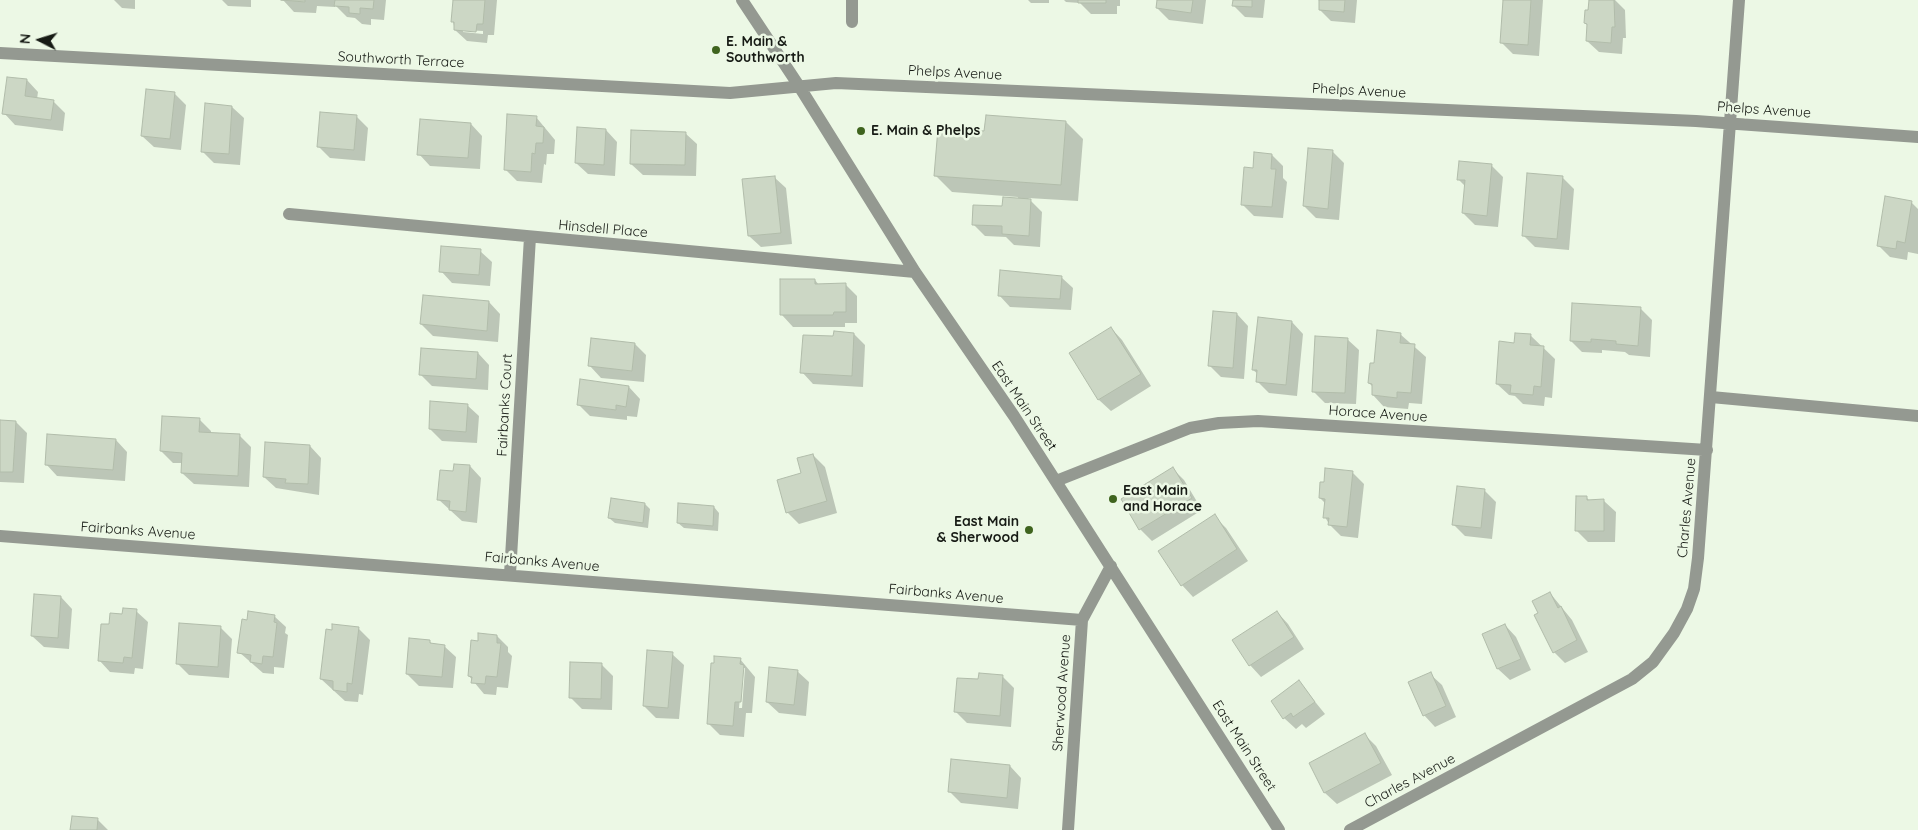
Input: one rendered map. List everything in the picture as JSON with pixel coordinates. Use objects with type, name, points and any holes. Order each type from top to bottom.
[{"type":"street","name":"East Main Street","points":[[742,0],[799,86],[915,272],[1056,481],[1280,830]]},
{"type":"street","points":[[852,0],[852,22]]},
{"type":"street","name":"Charles Avenue","points":[[1350,830],[1632,679],[1653,662],[1683,617],[1694,589],[1707,450],[1739,0]]},
{"type":"street","name":"Southworth Terrace","points":[[0,53],[730,93],[799,86]]},
{"type":"street","name":"Phelps Avenue","points":[[799,86],[836,83],[1730,123],[1918,137]]},
{"type":"street","name":"Hinsdell Place","points":[[289,214],[530,238],[915,272]]},
{"type":"street","name":"Fairbanks Court","points":[[510,574],[530,238]]},
{"type":"street","points":[[1711,397],[1918,416]]},
{"type":"street","name":"Horace Avenue","points":[[1056,481],[1190,428],[1219,423],[1258,421],[1707,450]]},
{"type":"street","name":"Fairbanks Avenue","points":[[0,536],[510,574],[1082,620]]},
{"type":"street","name":"Sherwood Avenue","points":[[1068,830],[1082,620],[1111,566]]},
{"type":"building","points":[[281,0],[305,0],[305,2]]},
{"type":"building","points":[[335,0],[374,0],[373,9],[360,8],[360,14],[349,13],[349,7],[334,6]]},
{"type":"building","points":[[453,0],[485,0],[483,24],[477,24],[476,32],[454,30],[454,22],[451,22]]},
{"type":"building","points":[[1078,0],[1106,0],[1106,3],[1078,3]]},
{"type":"building","points":[[1157,0],[1193,0],[1191,13],[1156,8]]},
{"type":"building","points":[[1233,0],[1252,0],[1252,7],[1232,6]]},
{"type":"building","points":[[1319,0],[1345,0],[1344,12],[1319,10]]},
{"type":"building","points":[[1503,0],[1531,0],[1528,45],[1500,43]]},
{"type":"building","points":[[1589,0],[1614,0],[1615,27],[1612,27],[1611,43],[1586,41],[1587,24],[1584,23],[1585,10],[1588,10]]},
{"type":"building","points":[[7,77],[27,79],[25,96],[54,100],[51,120],[2,114]]},
{"type":"building","points":[[146,89],[175,92],[170,139],[141,136]]},
{"type":"building","points":[[205,103],[232,106],[229,154],[201,152]]},
{"type":"building","points":[[320,112],[357,115],[354,150],[317,147]]},
{"type":"building","points":[[507,114],[537,116],[536,126],[544,127],[543,143],[536,143],[535,154],[532,153],[531,172],[504,170]]},
{"type":"building","points":[[986,115],[1066,121],[1061,185],[934,176],[938,128],[984,131]]},
{"type":"building","points":[[420,119],[471,123],[468,158],[417,155]]},
{"type":"building","points":[[577,127],[606,129],[604,165],[575,163]]},
{"type":"building","points":[[631,130],[686,132],[685,165],[630,164]]},
{"type":"building","points":[[1308,148],[1333,150],[1328,209],[1303,206]]},
{"type":"building","points":[[1254,152],[1272,154],[1271,169],[1276,169],[1272,207],[1241,205],[1244,167],[1253,168]]},
{"type":"building","points":[[1459,161],[1492,164],[1487,216],[1462,213],[1465,180],[1457,180]]},
{"type":"building","points":[[1527,173],[1563,176],[1557,239],[1522,236]]},
{"type":"building","points":[[775,176],[781,233],[748,236],[742,179]]},
{"type":"building","points":[[1885,196],[1912,201],[1905,243],[1897,241],[1896,249],[1877,246]]},
{"type":"building","points":[[1003,197],[1031,199],[1029,236],[1002,234],[1002,226],[972,225],[973,205],[1002,206]]},
{"type":"building","points":[[441,246],[481,249],[479,275],[439,272]]},
{"type":"building","points":[[1000,270],[1062,276],[1060,299],[998,296]]},
{"type":"building","points":[[780,279],[815,279],[815,284],[846,283],[846,312],[834,312],[833,315],[780,315]]},
{"type":"building","points":[[423,295],[489,301],[487,331],[420,324]]},
{"type":"building","points":[[1572,303],[1641,307],[1638,346],[1616,344],[1616,341],[1591,339],[1591,342],[1570,341]]},
{"type":"building","points":[[1213,311],[1237,313],[1233,368],[1208,366]]},
{"type":"building","points":[[1258,317],[1292,321],[1286,385],[1256,382],[1257,370],[1252,370]]},
{"type":"building","points":[[1111,327],[1141,374],[1098,400],[1069,353]]},
{"type":"building","points":[[1377,330],[1401,333],[1400,343],[1415,344],[1411,393],[1397,392],[1397,398],[1372,395],[1372,384],[1368,383],[1370,363],[1374,363]]},
{"type":"building","points":[[834,331],[854,333],[852,376],[800,373],[803,335],[833,336]]},
{"type":"building","points":[[1515,333],[1531,334],[1530,345],[1544,346],[1541,387],[1534,386],[1533,395],[1510,393],[1511,385],[1496,384],[1499,341],[1514,343]]},
{"type":"building","points":[[1315,336],[1348,338],[1345,393],[1312,392]]},
{"type":"building","points":[[591,338],[635,343],[632,371],[588,366]]},
{"type":"building","points":[[421,348],[478,352],[476,379],[419,375]]},
{"type":"building","points":[[580,379],[629,386],[626,407],[616,405],[616,410],[577,405]]},
{"type":"building","points":[[430,401],[468,404],[466,432],[429,429]]},
{"type":"building","points":[[162,416],[200,418],[199,432],[240,434],[238,476],[181,473],[182,453],[160,451]]},
{"type":"building","points":[[0,420],[16,421],[13,472],[0,472]]},
{"type":"building","points":[[47,434],[116,439],[113,470],[45,465]]},
{"type":"building","points":[[265,442],[310,445],[308,484],[285,483],[286,479],[263,477]]},
{"type":"building","points":[[813,454],[827,501],[786,513],[777,480],[801,473],[797,458]]},
{"type":"building","points":[[454,464],[470,465],[466,512],[449,510],[450,501],[437,500],[440,470],[453,471]]},
{"type":"building","points":[[1173,467],[1192,498],[1139,530],[1121,499]]},
{"type":"building","points":[[1325,468],[1353,471],[1347,527],[1328,525],[1329,518],[1323,518],[1325,499],[1319,498],[1320,482],[1324,482]]},
{"type":"building","points":[[1457,486],[1485,489],[1481,528],[1452,525]]},
{"type":"building","points":[[1576,496],[1587,496],[1587,500],[1604,499],[1604,531],[1575,531]]},
{"type":"building","points":[[611,498],[645,503],[643,523],[608,518]]},
{"type":"building","points":[[678,503],[714,506],[713,526],[677,523]]},
{"type":"building","points":[[1215,514],[1237,549],[1181,586],[1158,551]]},
{"type":"building","points":[[1550,592],[1558,608],[1561,606],[1577,640],[1553,653],[1534,615],[1538,613],[1532,601]]},
{"type":"building","points":[[34,594],[61,596],[58,638],[31,636]]},
{"type":"building","points":[[123,608],[137,609],[132,658],[124,657],[123,663],[98,661],[101,624],[109,624],[110,613],[122,614]]},
{"type":"building","points":[[248,611],[275,615],[274,622],[277,623],[273,657],[263,656],[262,664],[250,662],[251,655],[237,653],[242,619],[247,620]]},
{"type":"building","points":[[1277,611],[1294,637],[1249,666],[1232,640]]},
{"type":"building","points":[[179,623],[221,626],[218,667],[176,664]]},
{"type":"building","points":[[332,624],[359,627],[352,684],[347,683],[347,692],[333,690],[333,681],[320,679],[326,629],[332,630]]},
{"type":"building","points":[[1505,624],[1521,659],[1497,669],[1482,634]]},
{"type":"building","points":[[478,633],[497,635],[497,643],[501,643],[497,677],[486,676],[485,684],[471,683],[472,677],[468,676],[471,640],[478,641]]},
{"type":"building","points":[[409,638],[430,640],[430,643],[445,645],[442,677],[406,674]]},
{"type":"building","points":[[647,650],[673,652],[668,708],[643,706]]},
{"type":"building","points":[[714,656],[741,658],[740,664],[744,665],[741,702],[735,702],[733,726],[707,724],[711,663],[714,663]]},
{"type":"building","points":[[570,662],[602,663],[601,699],[569,698]]},
{"type":"building","points":[[769,667],[798,670],[794,705],[766,702]]},
{"type":"building","points":[[1431,672],[1446,706],[1423,716],[1408,682]]},
{"type":"building","points":[[979,673],[1003,675],[1000,716],[954,712],[957,678],[978,679]]},
{"type":"building","points":[[1299,680],[1315,702],[1293,717],[1291,713],[1283,719],[1271,701]]},
{"type":"building","points":[[1365,733],[1381,763],[1324,793],[1309,763]]},
{"type":"building","points":[[951,759],[1010,765],[1007,798],[948,792]]},
{"type":"building","points":[[72,816],[98,818],[97,830],[70,830]]},
{"type":"place","name":"E. Main & Southworth","points":[[716,50]]},
{"type":"place","name":"E. Main & Phelps","points":[[861,131]]},
{"type":"place","name":"East Main and Horace","points":[[1113,499]]},
{"type":"place","name":"East Main & Sherwood","points":[[1029,530]]}]
